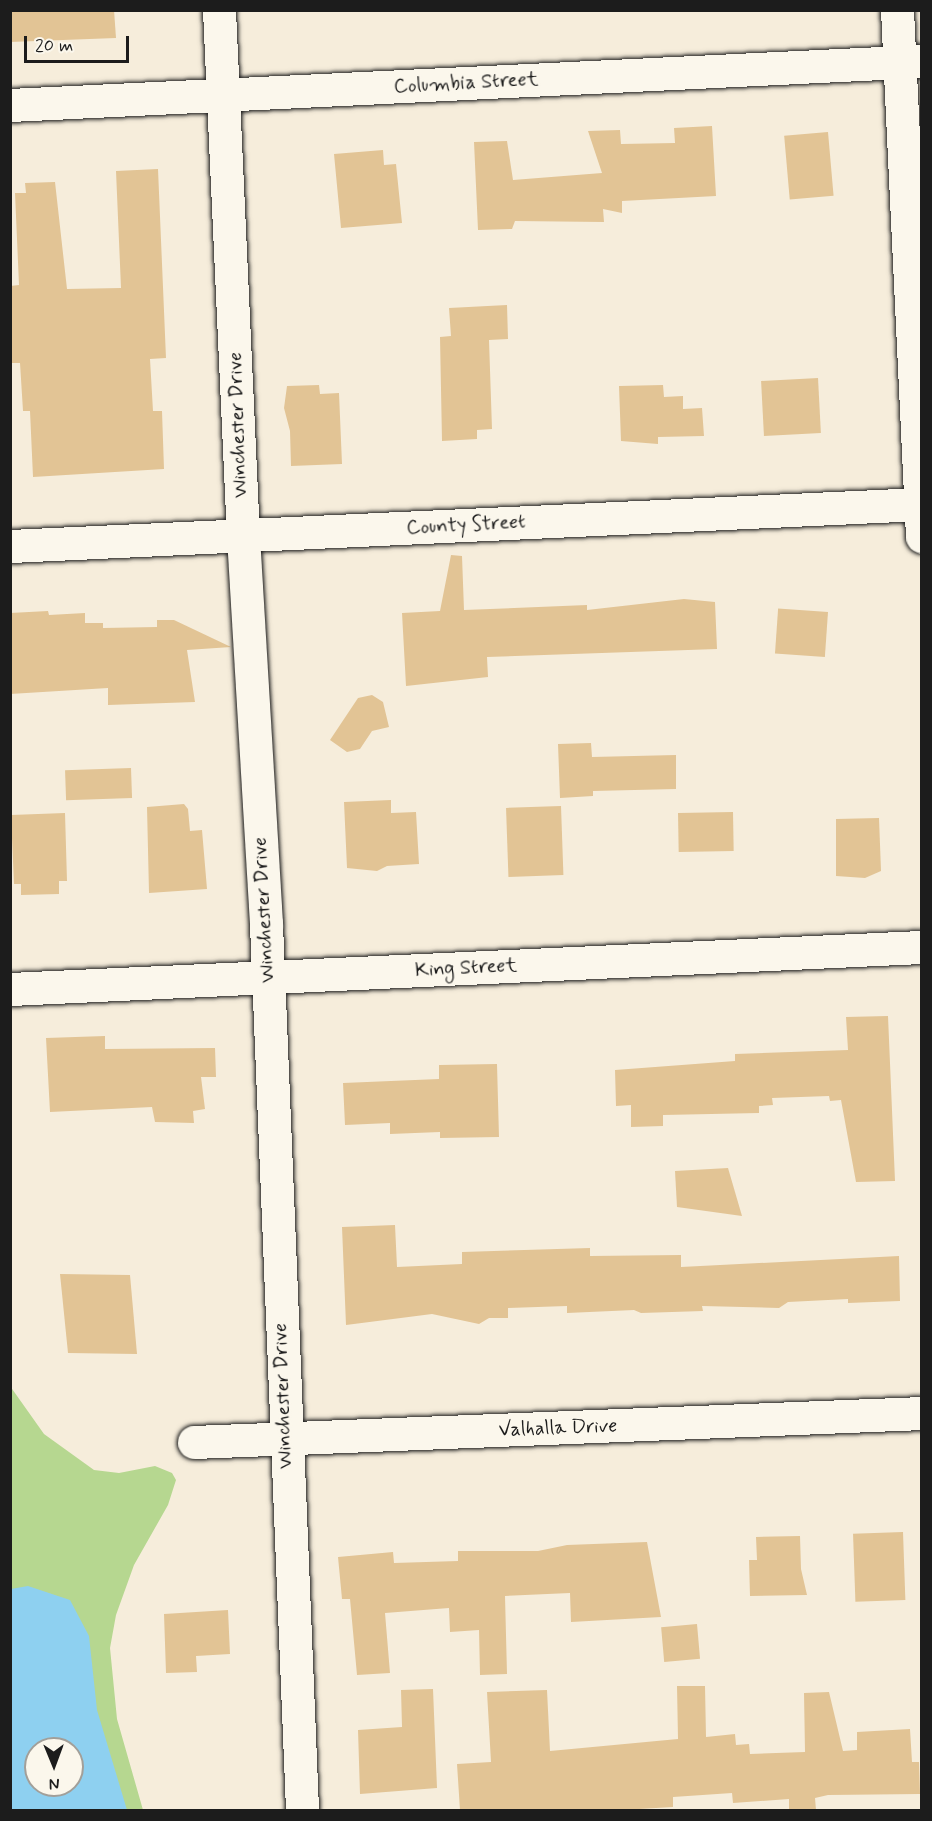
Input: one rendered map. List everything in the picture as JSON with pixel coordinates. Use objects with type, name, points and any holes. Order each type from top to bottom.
[{"type":"street","name":"Winchester Drive","points":[[219,10],[243,536],[267,977],[284,1439],[302,1810]]},
{"type":"street","points":[[897,10],[911,62],[921,537]]},
{"type":"street","name":"Columbia Street","points":[[10,105],[911,62]]},
{"type":"street","name":"County Street","points":[[10,546],[921,504]]},
{"type":"street","name":"King Street","points":[[10,989],[921,947]]},
{"type":"street","name":"Valhalla Drive","points":[[194,1442],[921,1413]]},
{"type":"green space","points":[[10,1386],[44,1434],[94,1470],[119,1473],[155,1466],[172,1473],[176,1480],[168,1505],[134,1565],[116,1615],[110,1648],[117,1719],[143,1810],[11,1810]]},
{"type":"water","points":[[28,1586],[70,1600],[89,1636],[97,1710],[127,1810],[11,1810],[11,1589]]},
{"type":"building","points":[[10,10],[114,10],[116,38],[10,42]]},
{"type":"building","points":[[712,126],[716,196],[622,201],[622,213],[603,209],[604,222],[515,221],[512,229],[478,230],[474,142],[507,141],[513,180],[602,173],[588,131],[620,130],[621,144],[675,143],[674,128]]},
{"type":"building","points":[[828,132],[834,196],[790,200],[784,136]]},
{"type":"building","points":[[383,150],[384,165],[396,164],[402,223],[341,228],[334,154]]},
{"type":"building","points":[[158,169],[166,358],[150,359],[153,411],[162,411],[164,469],[33,477],[30,411],[23,411],[20,363],[10,363],[10,286],[19,285],[15,193],[26,193],[25,183],[55,182],[67,289],[121,288],[116,171]]},
{"type":"building","points":[[507,305],[508,339],[489,340],[492,429],[477,430],[477,439],[442,441],[440,337],[451,336],[449,308]]},
{"type":"building","points":[[818,378],[821,433],[764,436],[761,381]]},
{"type":"building","points":[[319,385],[320,394],[339,393],[342,464],[291,466],[290,431],[284,408],[287,386]]},
{"type":"building","points":[[663,385],[664,397],[683,396],[683,409],[702,408],[704,436],[658,437],[658,444],[621,441],[619,386]]},
{"type":"building","points":[[451,555],[462,556],[464,610],[587,605],[587,610],[684,599],[715,602],[717,649],[487,657],[488,677],[406,686],[402,613],[440,611]]},
{"type":"building","points":[[778,609],[828,612],[825,657],[775,653]]},
{"type":"building","points":[[48,611],[49,615],[85,613],[85,623],[103,623],[103,628],[157,627],[157,620],[174,620],[231,647],[187,650],[195,702],[108,705],[108,688],[10,694],[10,613]]},
{"type":"building","points":[[372,695],[383,702],[389,727],[372,731],[360,749],[347,752],[330,740],[358,698]]},
{"type":"building","points":[[591,743],[592,757],[676,755],[676,789],[593,791],[593,796],[560,798],[558,744]]},
{"type":"building","points":[[131,768],[132,798],[66,800],[65,770]]},
{"type":"building","points":[[391,800],[391,813],[416,812],[419,864],[387,866],[377,871],[347,868],[344,802]]},
{"type":"building","points":[[184,804],[188,809],[190,831],[202,830],[207,889],[149,893],[147,807]]},
{"type":"building","points":[[561,806],[563,875],[508,877],[506,808]]},
{"type":"building","points":[[733,812],[734,851],[679,852],[678,813]]},
{"type":"building","points":[[65,813],[67,881],[59,881],[59,894],[21,895],[21,884],[14,884],[11,815]]},
{"type":"building","points":[[879,818],[881,871],[865,878],[836,876],[836,819]]},
{"type":"building","points":[[888,1016],[895,1181],[856,1182],[841,1100],[830,1101],[829,1096],[772,1098],[773,1105],[759,1106],[759,1113],[663,1115],[663,1126],[631,1127],[631,1105],[616,1106],[615,1070],[735,1061],[735,1054],[848,1050],[846,1017]]},
{"type":"building","points":[[105,1036],[105,1049],[215,1048],[216,1077],[201,1077],[205,1109],[193,1111],[194,1123],[155,1122],[152,1107],[50,1112],[46,1038]]},
{"type":"building","points":[[497,1064],[499,1137],[440,1138],[440,1132],[390,1134],[390,1123],[345,1125],[343,1083],[439,1079],[439,1065]]},
{"type":"building","points":[[728,1168],[742,1216],[677,1207],[675,1171]]},
{"type":"building","points":[[395,1225],[397,1267],[462,1264],[462,1252],[590,1248],[590,1256],[681,1255],[681,1267],[899,1256],[900,1301],[848,1303],[848,1299],[788,1302],[779,1308],[702,1306],[703,1311],[641,1313],[634,1310],[567,1313],[567,1306],[508,1308],[508,1318],[489,1318],[479,1324],[432,1314],[346,1325],[342,1227]]},
{"type":"building","points":[[60,1274],[130,1275],[137,1354],[68,1353]]},
{"type":"building","points":[[903,1532],[905,1600],[855,1602],[853,1534]]},
{"type":"building","points":[[800,1536],[801,1569],[807,1595],[750,1596],[749,1560],[757,1560],[756,1537]]},
{"type":"building","points":[[647,1542],[661,1617],[571,1622],[570,1593],[505,1596],[507,1674],[480,1675],[479,1630],[450,1632],[449,1608],[385,1613],[390,1673],[357,1675],[350,1599],[342,1599],[338,1557],[393,1552],[394,1563],[458,1561],[458,1551],[538,1551],[567,1545]]},
{"type":"building","points":[[228,1610],[230,1654],[196,1656],[197,1672],[166,1673],[164,1614]]},
{"type":"building","points":[[697,1624],[700,1659],[664,1662],[661,1627]]},
{"type":"building","points":[[677,1686],[705,1686],[706,1737],[735,1734],[736,1745],[749,1744],[750,1754],[805,1752],[804,1693],[829,1692],[843,1751],[857,1750],[857,1732],[910,1729],[912,1762],[919,1762],[920,1794],[828,1795],[815,1798],[816,1810],[789,1810],[789,1799],[733,1803],[732,1793],[673,1797],[673,1807],[622,1810],[460,1810],[457,1764],[491,1762],[487,1692],[547,1690],[550,1751],[678,1739]]},
{"type":"building","points":[[433,1689],[437,1788],[360,1794],[358,1730],[402,1727],[401,1690]]}]
